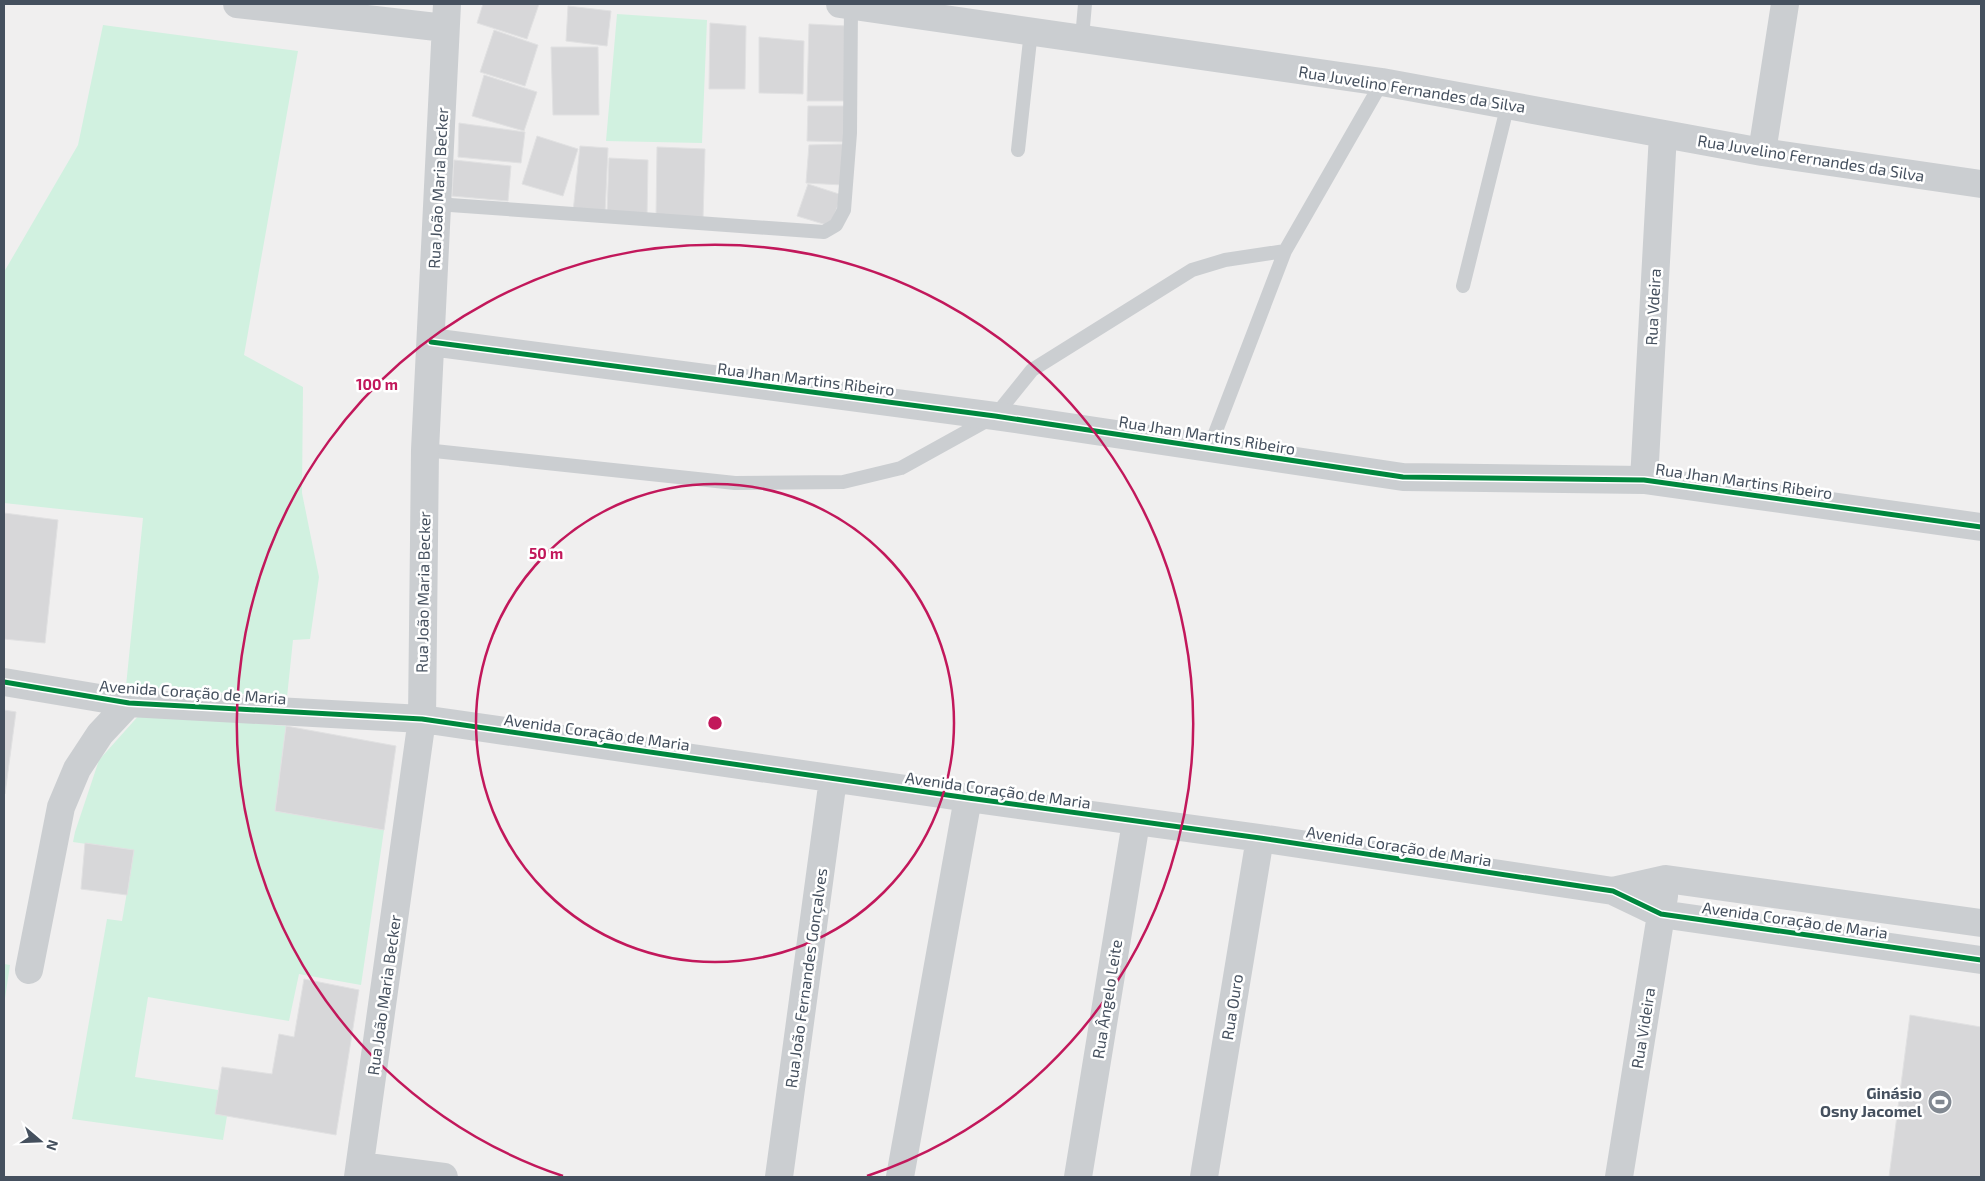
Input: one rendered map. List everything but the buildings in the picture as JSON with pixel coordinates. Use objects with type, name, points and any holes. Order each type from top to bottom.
[{"type":"street","points":[[237,4],[446,16]]},
{"type":"street","name":"Rua Juvelino Fernandes da Silva","points":[[845,4],[1382,82],[1762,152],[1981,184]]},
{"type":"street","points":[[1762,152],[1785,4]]},
{"type":"street","name":"Rua João Maria Becker","points":[[359,1172],[422,719],[425,450],[432,342],[436,204],[446,16]]},
{"type":"street","name":"Rua Vdeira","points":[[1644,480],[1663,134]]},
{"type":"street","name":"Rua Jhan Martins Ribeiro","points":[[432,342],[995,416],[1403,477],[1644,480],[1981,527]]},
{"type":"street","name":"Avenida Coração de Maria","points":[[4,682],[129,703],[422,719],[833,779],[1260,838],[1613,891],[1661,914],[1981,960]]},
{"type":"street","points":[[29,970],[61,807],[77,769],[90,748],[100,734],[129,703]]},
{"type":"street","name":"Rua João Fernandes Gonçalves","points":[[779,1177],[833,779]]},
{"type":"street","points":[[900,1177],[968,798]]},
{"type":"street","name":"Rua Ângelo Leite","points":[[1078,1177],[1136,822]]},
{"type":"street","name":"Rua Ouro","points":[[1204,1177],[1260,838]]},
{"type":"street","name":"Avenida Coração de Maria","points":[[1613,891],[1666,879],[1981,923]]},
{"type":"street","name":"Rua Videira","points":[[1619,1177],[1666,879]]},
{"type":"street","points":[[359,1172],[444,1177]]},
{"type":"lane","points":[[436,204],[824,232],[836,225],[844,210],[850,133],[845,4]]},
{"type":"lane","points":[[1082,38],[1084,4]]},
{"type":"lane","points":[[1018,150],[1031,32]]},
{"type":"lane","points":[[1209,449],[1285,250],[1382,82]]},
{"type":"lane","points":[[1464,286],[1508,104]]},
{"type":"lane","points":[[425,450],[735,483],[843,482],[901,468],[995,416],[1032,370],[1192,270],[1225,260],[1285,250]]},
{"type":"green space","points":[[617,14],[707,20],[702,143],[606,141]]},
{"type":"green space","points":[[103,25],[298,51],[244,355],[303,387],[302,493],[319,577],[310,639],[293,640],[287,697],[126,686],[143,518],[4,503],[4,272],[78,145]]},
{"type":"green space","points":[[141,713],[286,726],[275,811],[384,830],[361,985],[299,974],[289,1021],[148,997],[135,1077],[231,1092],[223,1140],[72,1119],[107,919],[122,921],[134,851],[73,842],[99,760]]},
{"type":"green space","points":[[4,964],[10,965],[4,1005]]},
{"type":"cycle path","points":[[431,342],[995,416],[1403,477],[1644,480],[1981,527]]},
{"type":"cycle path","points":[[4,682],[129,703],[422,719],[1260,838],[1613,891],[1661,914],[1981,960]]},
{"type":"place","name":"Ginásio Osny Jacomel","points":[[1940,1102]]}]
